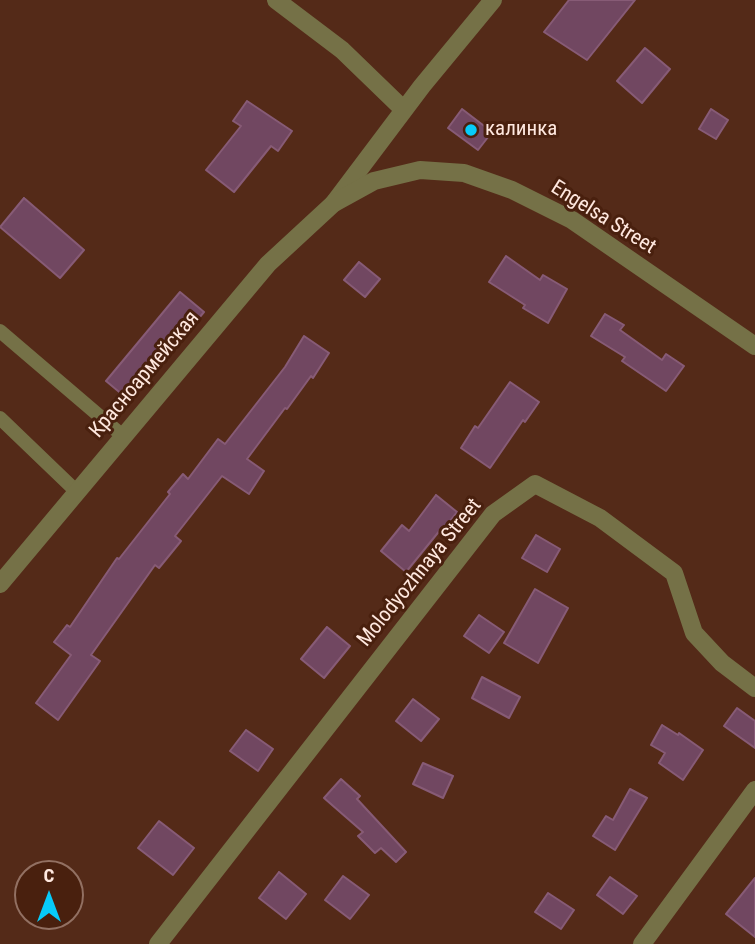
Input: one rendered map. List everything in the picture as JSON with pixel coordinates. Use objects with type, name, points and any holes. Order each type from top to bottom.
[{"type":"street","points":[[276,0],[342,50],[404,110]]},
{"type":"street","points":[[334,203],[422,86],[494,0]]},
{"type":"street","name":"Engelsa Street","points":[[334,203],[374,181],[420,170],[464,173],[512,190],[572,220],[755,346]]},
{"type":"street","name":"Красноармейская","points":[[0,584],[268,264],[334,203]]},
{"type":"street","name":"Molodyozhnaya Street","points":[[158,944],[493,514],[535,484],[600,518],[674,573],[694,633],[722,663],[755,688]]},
{"type":"street","points":[[642,944],[755,790]]},
{"type":"lane","points":[[0,331],[124,437]]},
{"type":"lane","points":[[0,418],[77,492]]},
{"type":"building","points":[[569,0],[635,0],[587,60],[544,32]]},
{"type":"building","points":[[645,48],[670,69],[642,103],[617,81]]},
{"type":"building","points":[[247,101],[292,131],[278,151],[271,146],[234,192],[206,170],[241,126],[233,121]]},
{"type":"building","points":[[462,109],[492,132],[478,150],[448,128]]},
{"type":"building","points":[[711,109],[728,120],[716,139],[699,129]]},
{"type":"building","points":[[24,198],[84,250],[60,278],[0,227]]},
{"type":"building","points":[[506,256],[540,280],[543,275],[567,289],[548,323],[489,282]]},
{"type":"building","points":[[359,262],[380,279],[365,297],[344,280]]},
{"type":"building","points":[[180,292],[204,312],[130,401],[106,381]]},
{"type":"building","points":[[605,314],[624,325],[620,330],[662,360],[666,354],[684,366],[666,391],[622,361],[625,357],[591,336]]},
{"type":"building","points":[[304,336],[329,353],[313,378],[311,376],[247,459],[264,471],[249,494],[222,476],[175,536],[181,541],[159,568],[155,565],[91,655],[100,661],[58,720],[36,703],[71,655],[54,642],[67,625],[70,627],[117,558],[119,559],[183,474],[188,479],[218,439],[225,444],[285,367]]},
{"type":"building","points":[[510,382],[539,402],[525,422],[523,420],[490,468],[461,448]]},
{"type":"building","points":[[436,495],[457,512],[406,572],[381,551],[402,525],[409,531]]},
{"type":"building","points":[[536,535],[560,549],[547,572],[522,558]]},
{"type":"building","points":[[535,589],[568,608],[538,663],[504,643]]},
{"type":"building","points":[[479,615],[504,632],[489,653],[464,636]]},
{"type":"building","points":[[327,627],[350,646],[324,678],[301,659]]},
{"type":"building","points":[[482,677],[520,697],[509,718],[472,698]]},
{"type":"building","points":[[413,699],[439,719],[421,741],[396,721]]},
{"type":"building","points":[[737,708],[755,721],[755,748],[724,726]]},
{"type":"building","points":[[662,725],[703,750],[683,780],[659,763],[665,753],[651,745]]},
{"type":"building","points":[[246,730],[273,749],[258,771],[230,751]]},
{"type":"building","points":[[423,763],[453,776],[443,798],[413,784]]},
{"type":"building","points":[[341,779],[360,796],[357,799],[406,852],[396,862],[381,848],[375,853],[358,836],[363,832],[324,798]]},
{"type":"building","points":[[630,789],[647,798],[615,850],[593,836],[606,816],[613,820]]},
{"type":"building","points":[[159,821],[194,848],[173,875],[138,848]]},
{"type":"building","points":[[279,872],[306,894],[286,919],[259,898]]},
{"type":"building","points":[[343,876],[369,895],[350,919],[325,900]]},
{"type":"building","points":[[610,877],[637,896],[623,914],[597,895]]},
{"type":"building","points":[[755,878],[755,937],[726,914]]},
{"type":"building","points":[[548,893],[574,910],[561,929],[535,912]]},
{"type":"place","name":"калинка","points":[[471,130]]}]
